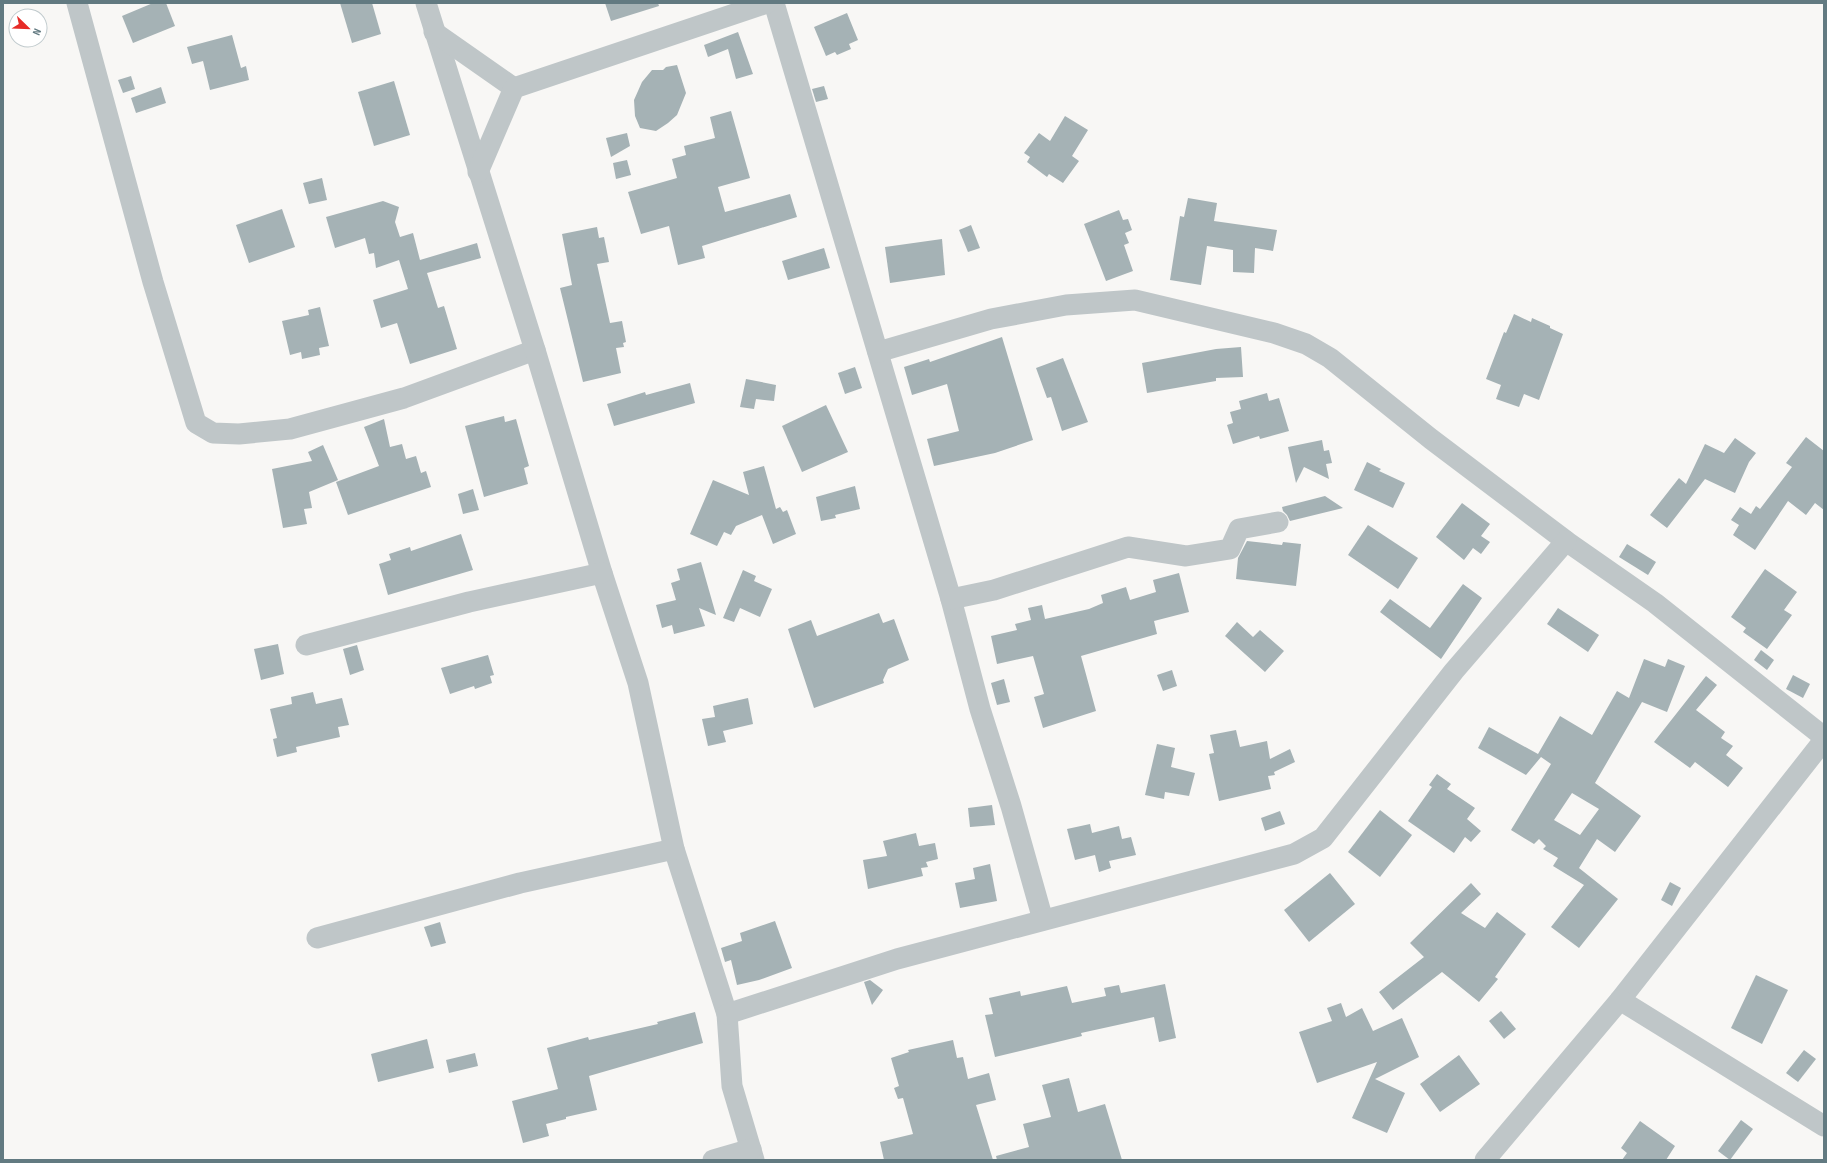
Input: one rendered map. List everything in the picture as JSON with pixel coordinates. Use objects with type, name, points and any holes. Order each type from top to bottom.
[{"type":"street","points":[[77,3],[153,282],[196,423],[213,433],[239,434],[290,429],[404,398],[535,350]]},
{"type":"street","points":[[426,3],[535,350],[602,573],[638,683],[674,849],[727,1014],[732,1086],[752,1155],[713,1160]]},
{"type":"street","points":[[478,172],[514,88],[767,3]]},
{"type":"street","points":[[774,3],[951,599],[980,709],[1011,806],[1042,920]]},
{"type":"street","points":[[434,32],[514,88]]},
{"type":"street","points":[[878,352],[991,319],[1066,305],[1135,300],[1274,333],[1306,344],[1330,358],[1431,439],[1566,541],[1655,603],[1824,738],[1620,1000],[1485,1160]]},
{"type":"street","points":[[951,599],[994,590],[1128,548],[1186,556],[1230,549],[1239,529],[1278,522]]},
{"type":"street","points":[[727,1014],[897,959],[1294,854],[1323,838],[1454,672],[1566,541]]},
{"type":"street","points":[[306,644],[469,602],[602,573]]},
{"type":"street","points":[[317,938],[520,883],[674,849]]},
{"type":"street","points":[[1620,1000],[1824,1126]]},
{"type":"building","points":[[153,3],[166,3],[175,26],[133,43],[122,16]]},
{"type":"building","points":[[340,3],[372,3],[381,34],[352,43]]},
{"type":"building","points":[[605,3],[658,3],[659,6],[611,21]]},
{"type":"building","points":[[847,13],[858,40],[849,44],[851,49],[837,55],[835,52],[826,56],[814,27]]},
{"type":"building","points":[[738,32],[753,74],[736,79],[728,49],[708,57],[704,45]]},
{"type":"building","points":[[232,35],[241,68],[246,66],[249,80],[210,90],[203,61],[192,64],[187,47]]},
{"type":"building","points":[[677,65],[686,93],[677,115],[656,131],[640,128],[635,116],[634,100],[642,82],[652,70],[663,70],[666,67]]},
{"type":"building","points":[[131,76],[135,89],[123,93],[118,80]]},
{"type":"building","points":[[394,81],[410,135],[374,146],[358,92]]},
{"type":"building","points":[[824,86],[828,99],[816,102],[812,89]]},
{"type":"building","points":[[161,87],[166,103],[136,113],[131,98]]},
{"type":"building","points":[[731,111],[750,178],[718,187],[725,212],[790,194],[797,217],[702,246],[705,258],[678,265],[669,226],[641,234],[628,192],[677,178],[672,159],[686,155],[684,146],[715,138],[710,117]]},
{"type":"building","points":[[1065,116],[1088,130],[1072,156],[1079,161],[1063,183],[1049,174],[1047,177],[1027,162],[1030,157],[1024,153],[1039,133],[1050,141]]},
{"type":"building","points":[[627,133],[630,146],[611,157],[606,138]]},
{"type":"building","points":[[627,160],[631,175],[616,179],[613,163]]},
{"type":"building","points":[[322,178],[327,200],[309,204],[303,183]]},
{"type":"building","points":[[1188,198],[1217,203],[1214,221],[1277,230],[1273,251],[1255,248],[1254,273],[1233,272],[1233,250],[1207,246],[1201,285],[1170,280],[1180,216],[1184,217]]},
{"type":"building","points":[[383,201],[399,207],[395,222],[400,237],[413,233],[420,260],[477,243],[481,258],[427,273],[438,308],[444,306],[457,349],[410,364],[397,323],[381,328],[373,300],[408,289],[399,260],[376,268],[374,253],[369,254],[365,238],[335,248],[326,217]]},
{"type":"building","points":[[282,209],[295,247],[249,263],[236,225]]},
{"type":"building","points":[[1119,210],[1123,220],[1128,219],[1132,230],[1125,233],[1129,243],[1124,245],[1133,271],[1106,281],[1084,224]]},
{"type":"building","points":[[971,225],[980,248],[968,252],[959,230]]},
{"type":"building","points":[[597,227],[599,238],[604,237],[609,262],[597,264],[610,323],[622,321],[626,342],[623,343],[624,347],[616,348],[621,373],[583,382],[560,288],[572,285],[562,234]]},
{"type":"building","points":[[942,239],[945,275],[890,283],[885,247]]},
{"type":"building","points":[[824,248],[830,268],[788,280],[782,261]]},
{"type":"building","points":[[320,307],[329,346],[319,348],[320,355],[302,359],[301,352],[290,355],[282,321],[309,315],[308,310]]},
{"type":"building","points":[[1514,314],[1531,322],[1532,318],[1563,334],[1539,400],[1524,394],[1519,407],[1496,399],[1501,385],[1486,379],[1504,332],[1506,333]]},
{"type":"building","points":[[1002,337],[1033,440],[995,453],[934,466],[927,439],[959,431],[947,384],[912,395],[904,367],[929,359],[930,362]]},
{"type":"building","points":[[1241,347],[1243,377],[1216,378],[1216,381],[1147,393],[1142,363],[1216,349]]},
{"type":"building","points":[[1063,358],[1088,422],[1062,431],[1051,397],[1047,398],[1036,368]]},
{"type":"building","points":[[855,367],[862,388],[845,394],[838,373]]},
{"type":"building","points":[[746,379],[776,385],[774,401],[756,399],[754,409],[740,407]]},
{"type":"building","points":[[690,383],[695,403],[614,426],[607,404],[645,392],[646,395]]},
{"type":"building","points":[[1267,393],[1269,401],[1279,398],[1289,431],[1260,439],[1259,436],[1233,444],[1227,425],[1233,423],[1230,412],[1241,409],[1239,401]]},
{"type":"building","points":[[826,405],[848,452],[802,472],[782,426]]},
{"type":"building","points":[[504,416],[505,422],[516,419],[529,466],[524,468],[528,484],[484,497],[465,426]]},
{"type":"building","points":[[384,419],[390,447],[402,444],[406,459],[416,456],[421,473],[426,471],[431,487],[348,515],[336,482],[379,466],[364,427]]},
{"type":"building","points":[[1806,437],[1824,451],[1824,510],[1815,503],[1806,515],[1788,501],[1755,550],[1733,535],[1739,525],[1731,520],[1740,507],[1751,514],[1756,506],[1760,509],[1792,467],[1786,463]]},
{"type":"building","points":[[1735,438],[1756,453],[1749,462],[1735,493],[1705,479],[1667,528],[1650,515],[1679,478],[1686,484],[1705,444],[1724,453]]},
{"type":"building","points":[[1322,440],[1324,451],[1329,450],[1332,463],[1326,464],[1329,479],[1304,467],[1296,483],[1288,447]]},
{"type":"building","points":[[323,445],[338,480],[309,492],[312,508],[304,509],[307,524],[283,528],[272,469],[312,461],[308,452]]},
{"type":"building","points":[[1367,462],[1381,469],[1379,471],[1405,483],[1393,508],[1354,490]]},
{"type":"building","points":[[764,466],[776,509],[780,507],[783,512],[787,510],[796,534],[773,544],[762,515],[736,526],[731,535],[724,532],[717,546],[690,534],[713,480],[749,495],[743,472]]},
{"type":"building","points":[[855,486],[860,509],[835,515],[836,518],[821,521],[816,497]]},
{"type":"building","points":[[473,489],[479,510],[463,514],[458,494]]},
{"type":"building","points":[[1325,496],[1343,508],[1290,521],[1283,511],[1282,507]]},
{"type":"building","points":[[1462,503],[1490,524],[1481,536],[1490,542],[1481,554],[1473,548],[1464,560],[1436,537]]},
{"type":"building","points":[[1368,525],[1418,558],[1398,589],[1348,555]]},
{"type":"building","points":[[461,534],[473,570],[388,595],[379,564],[391,560],[389,554],[410,547],[411,551]]},
{"type":"building","points":[[1247,541],[1282,545],[1283,542],[1301,544],[1296,586],[1236,579],[1238,558]]},
{"type":"building","points":[[1627,544],[1656,562],[1648,575],[1619,557]]},
{"type":"building","points":[[701,562],[716,615],[699,608],[705,626],[674,634],[672,625],[662,628],[656,605],[676,600],[671,583],[680,580],[677,569]]},
{"type":"building","points":[[1765,569],[1797,592],[1784,610],[1792,615],[1767,649],[1743,632],[1746,628],[1731,617]]},
{"type":"building","points":[[743,570],[756,576],[754,581],[772,589],[760,617],[740,608],[734,622],[723,618]]},
{"type":"building","points":[[1179,573],[1189,612],[1154,621],[1157,634],[1081,656],[1096,711],[1043,728],[1034,697],[1044,694],[1033,656],[997,664],[991,636],[1017,630],[1015,624],[1031,620],[1028,608],[1042,605],[1045,619],[1089,609],[1103,603],[1101,595],[1126,587],[1130,600],[1156,592],[1153,580]]},
{"type":"building","points":[[1463,584],[1482,598],[1441,659],[1380,612],[1390,599],[1430,628]]},
{"type":"building","points":[[1558,608],[1599,635],[1588,652],[1547,624]]},
{"type":"building","points":[[879,613],[883,623],[894,619],[909,660],[888,669],[883,680],[884,683],[814,708],[788,629],[811,620],[817,636]]},
{"type":"building","points":[[1237,622],[1253,637],[1260,630],[1284,651],[1265,672],[1225,636]]},
{"type":"building","points":[[278,644],[284,674],[261,680],[254,649]]},
{"type":"building","points":[[357,645],[364,670],[350,675],[343,649]]},
{"type":"building","points":[[1761,650],[1774,660],[1767,670],[1754,660]]},
{"type":"building","points":[[488,655],[494,675],[490,676],[492,683],[475,689],[474,686],[450,694],[441,668]]},
{"type":"building","points":[[1644,659],[1665,667],[1668,659],[1685,666],[1667,712],[1642,702],[1595,783],[1641,816],[1615,852],[1597,839],[1579,868],[1618,899],[1579,948],[1551,927],[1584,885],[1553,866],[1558,858],[1543,849],[1546,846],[1539,839],[1534,844],[1511,830],[1551,764],[1541,757],[1526,775],[1478,748],[1489,727],[1538,754],[1560,716],[1592,735],[1617,691],[1629,698]],"holes":[[[1572,793],[1599,809],[1580,835],[1554,820]]]},
{"type":"building","points":[[1172,670],[1177,686],[1163,691],[1157,675]]},
{"type":"building","points":[[1793,675],[1810,684],[1803,698],[1786,689]]},
{"type":"building","points":[[1706,676],[1717,685],[1696,710],[1725,732],[1721,738],[1733,746],[1726,755],[1743,768],[1728,787],[1695,762],[1690,768],[1654,742]]},
{"type":"building","points":[[1004,679],[1010,702],[997,705],[991,683]]},
{"type":"building","points":[[313,692],[316,704],[342,698],[349,725],[338,727],[340,737],[296,747],[297,752],[277,757],[273,739],[277,738],[270,709],[292,704],[291,697]]},
{"type":"building","points":[[748,698],[753,724],[723,731],[726,742],[708,746],[702,719],[715,717],[713,706]]},
{"type":"building","points":[[1236,730],[1240,747],[1267,741],[1270,759],[1290,749],[1295,762],[1274,772],[1275,775],[1268,776],[1271,789],[1219,801],[1209,754],[1214,753],[1210,735]]},
{"type":"building","points":[[1157,744],[1175,748],[1171,767],[1195,773],[1189,796],[1165,792],[1164,799],[1145,795]]},
{"type":"building","points":[[1437,774],[1451,784],[1447,789],[1475,808],[1467,819],[1481,831],[1471,842],[1465,837],[1454,853],[1408,821],[1432,787],[1429,785]]},
{"type":"building","points":[[992,805],[995,825],[970,827],[968,808]]},
{"type":"building","points":[[1380,810],[1412,835],[1380,877],[1348,852]]},
{"type":"building","points":[[1280,811],[1285,824],[1265,831],[1261,818]]},
{"type":"building","points":[[1090,824],[1092,833],[1119,826],[1122,839],[1131,837],[1136,855],[1109,861],[1111,868],[1099,872],[1095,855],[1075,860],[1067,829]]},
{"type":"building","points":[[916,833],[919,846],[935,843],[938,859],[926,862],[928,867],[921,868],[923,876],[868,889],[863,860],[887,856],[883,841]]},
{"type":"building","points":[[990,864],[997,901],[960,908],[955,883],[975,879],[973,868]]},
{"type":"building","points":[[1330,873],[1355,904],[1309,942],[1284,910]]},
{"type":"building","points":[[1670,882],[1681,888],[1672,906],[1661,900]]},
{"type":"building","points":[[1471,883],[1481,894],[1461,913],[1485,928],[1497,912],[1526,934],[1495,977],[1498,979],[1479,1002],[1442,972],[1393,1010],[1379,992],[1424,957],[1410,943]]},
{"type":"building","points":[[775,921],[792,968],[759,980],[737,985],[731,960],[725,962],[721,948],[742,941],[740,933]]},
{"type":"building","points":[[440,922],[446,943],[431,947],[424,927]]},
{"type":"building","points":[[1756,975],[1788,990],[1762,1044],[1731,1028]]},
{"type":"building","points":[[870,980],[883,990],[872,1005],[864,982]]},
{"type":"building","points":[[1165,984],[1176,1038],[1159,1042],[1154,1017],[1081,1033],[1082,1036],[995,1057],[985,1015],[993,1014],[989,998],[1020,991],[1021,996],[1067,986],[1072,1003],[1106,996],[1104,988],[1119,985],[1121,993]]},
{"type":"building","points":[[1341,1003],[1346,1017],[1362,1008],[1373,1031],[1402,1018],[1419,1057],[1375,1079],[1405,1093],[1387,1133],[1352,1118],[1377,1062],[1317,1083],[1299,1032],[1332,1021],[1327,1008]]},
{"type":"building","points":[[1501,1011],[1516,1029],[1504,1039],[1489,1021]]},
{"type":"building","points":[[695,1012],[703,1043],[589,1076],[597,1110],[566,1117],[566,1119],[546,1124],[549,1136],[523,1143],[512,1101],[558,1089],[547,1048],[588,1037],[589,1040],[658,1024],[657,1022]]},
{"type":"building","points":[[427,1039],[434,1068],[378,1082],[371,1054]]},
{"type":"building","points":[[953,1040],[957,1058],[963,1057],[968,1079],[989,1073],[996,1100],[976,1105],[993,1160],[884,1160],[880,1142],[913,1134],[903,1098],[898,1099],[894,1088],[899,1086],[891,1058],[909,1052],[908,1050]]},
{"type":"building","points":[[1804,1050],[1816,1059],[1798,1082],[1786,1073]]},
{"type":"building","points":[[475,1053],[478,1066],[449,1073],[446,1060]]},
{"type":"building","points":[[1459,1055],[1480,1084],[1440,1112],[1420,1084]]},
{"type":"building","points":[[1069,1078],[1078,1112],[1105,1104],[1122,1160],[997,1160],[996,1156],[1029,1147],[1023,1124],[1051,1117],[1042,1085]]},
{"type":"building","points":[[1741,1120],[1753,1129],[1730,1160],[1718,1151]]},
{"type":"building","points":[[1640,1121],[1675,1146],[1666,1160],[1622,1160],[1627,1153],[1621,1148]]}]
